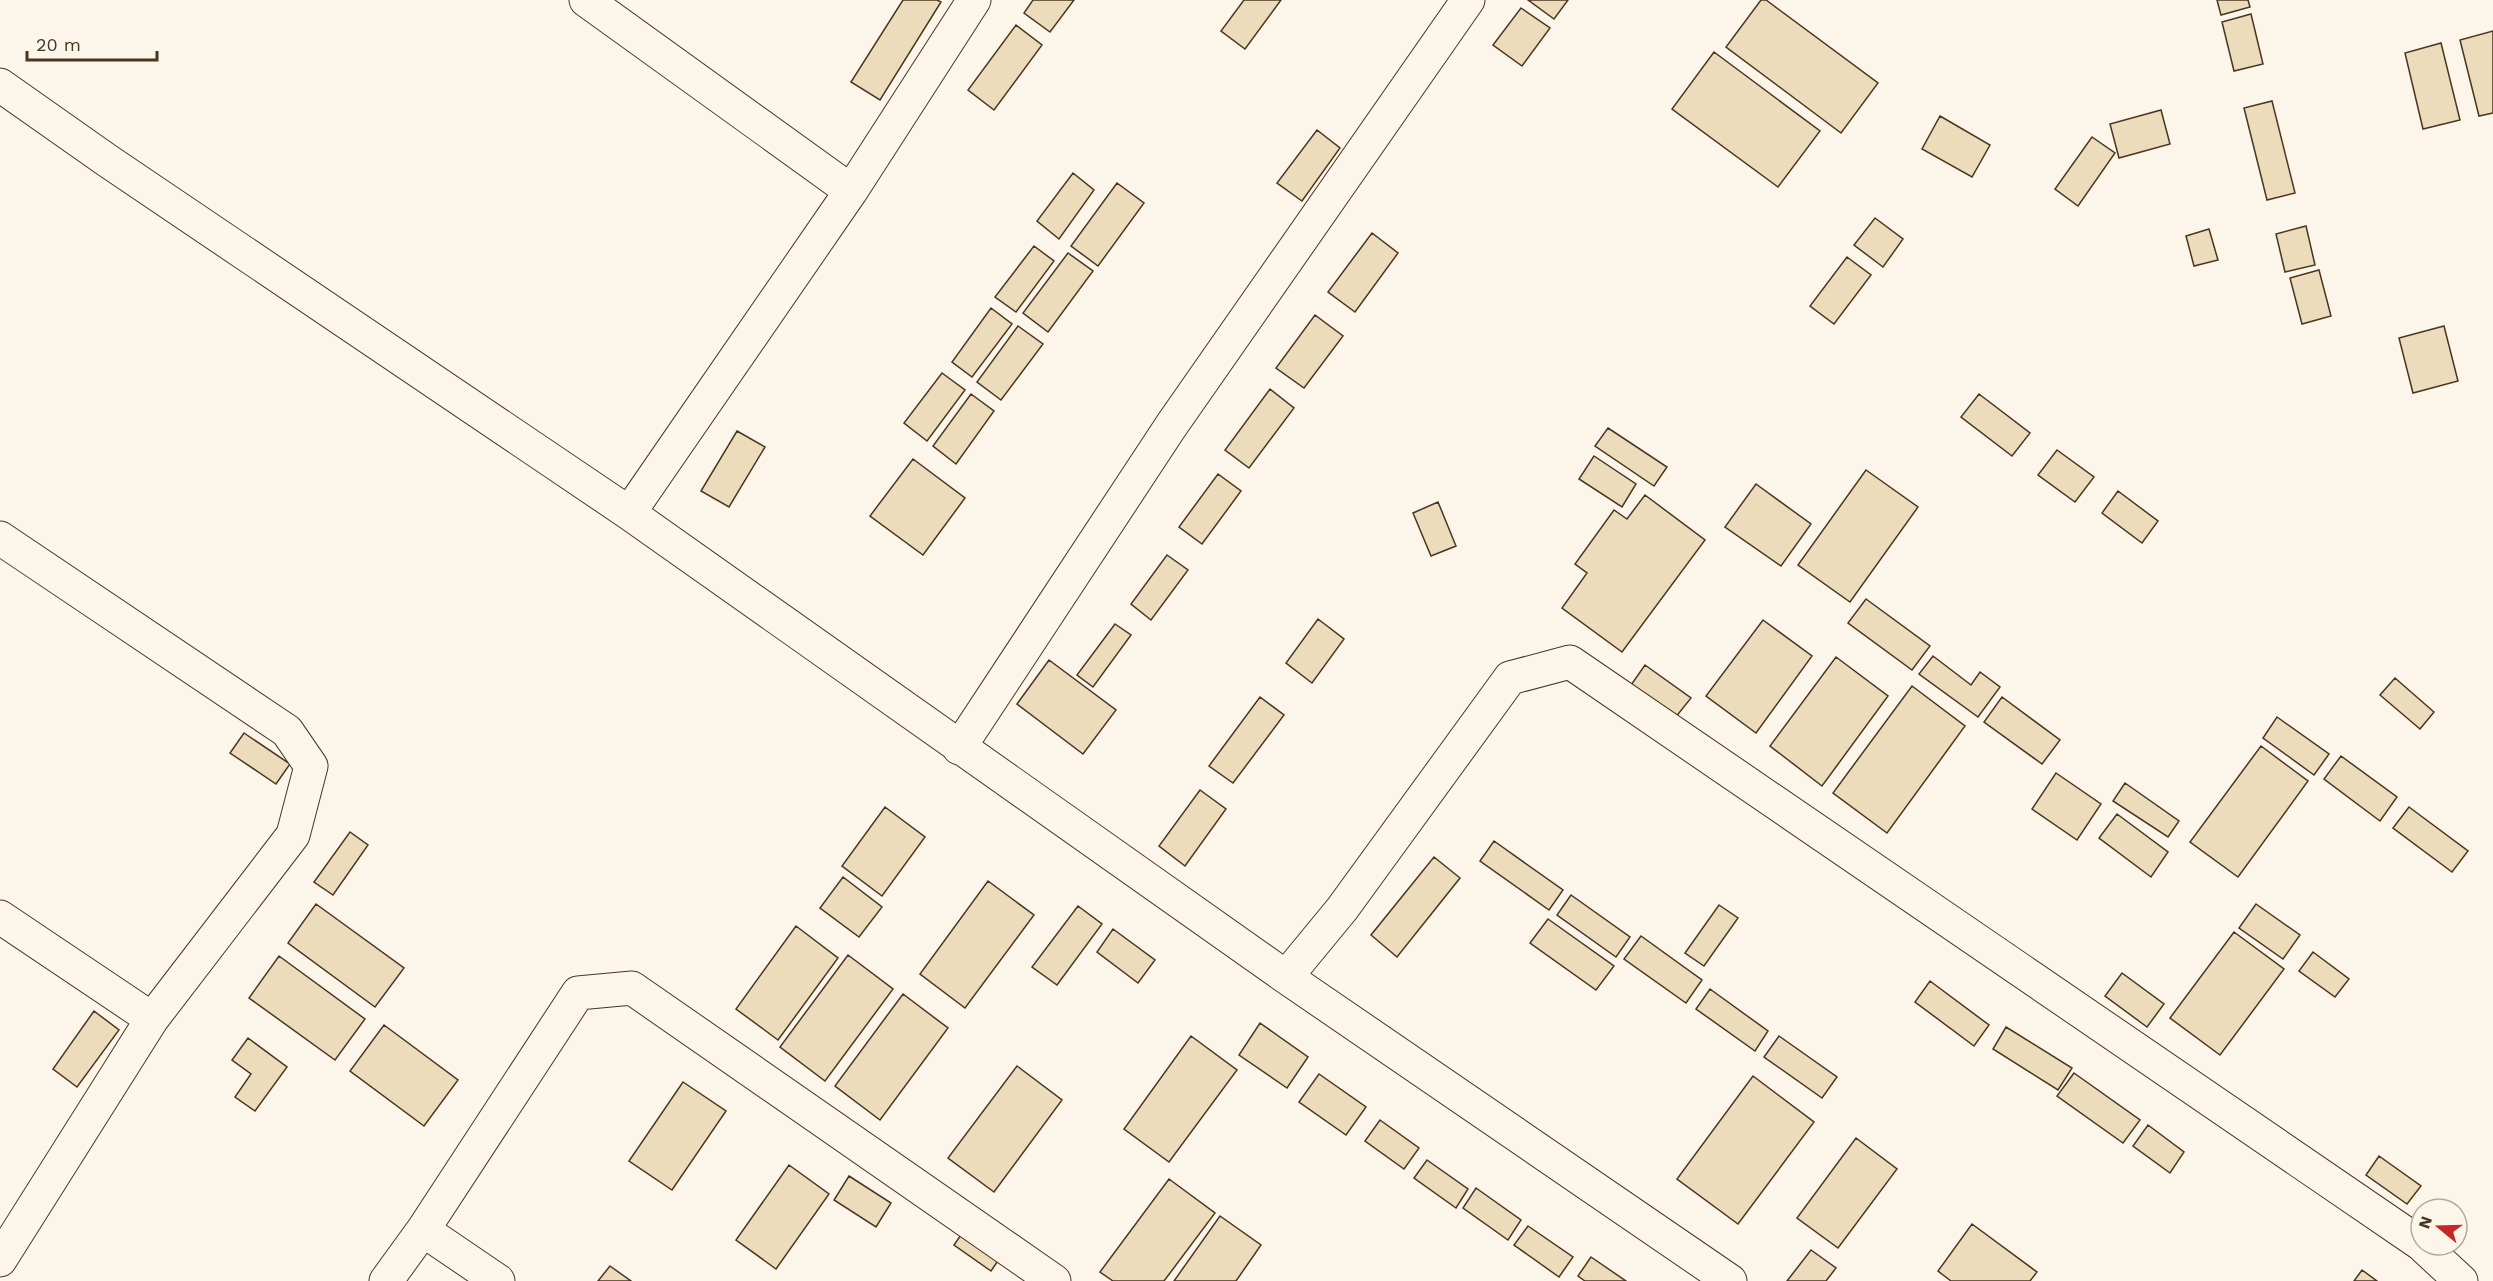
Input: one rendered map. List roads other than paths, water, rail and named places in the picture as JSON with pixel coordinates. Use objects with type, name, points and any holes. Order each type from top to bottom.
[{"type":"street","points":[[586,0],[851,191]]},
{"type":"street","points":[[629,513],[851,191],[974,0]]},
{"type":"street","points":[[959,748],[1171,426],[1468,0]]},
{"type":"street","points":[[0,85],[108,161],[629,513],[1286,977],[1730,1281]]},
{"type":"street","points":[[0,538],[287,731],[311,766],[293,835],[152,1020],[0,1260]]},
{"type":"street","points":[[1286,977],[1342,909],[1510,678],[1570,662],[2409,1235]]},
{"type":"street","points":[[0,917],[152,1020]]},
{"type":"street","points":[[386,1281],[423,1230],[578,993],[632,988],[1054,1281]]},
{"type":"street","points":[[423,1230],[498,1281]]},
{"type":"street","points":[[2436,1257],[2462,1281]]}]
